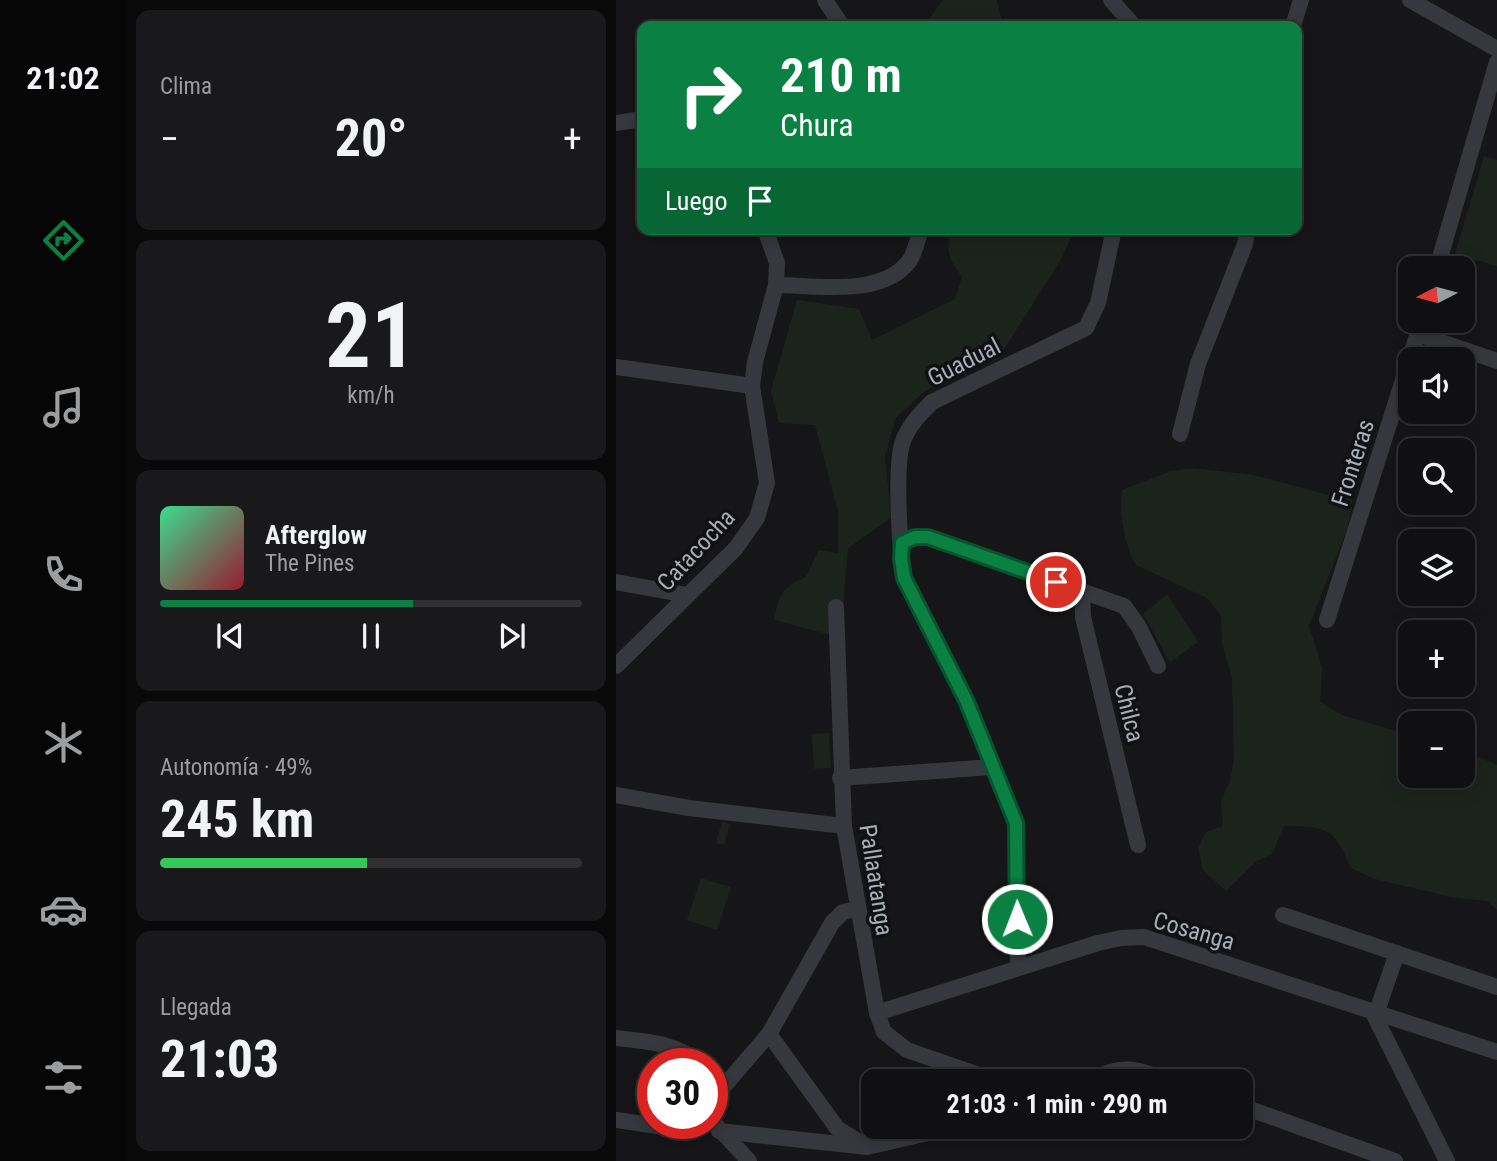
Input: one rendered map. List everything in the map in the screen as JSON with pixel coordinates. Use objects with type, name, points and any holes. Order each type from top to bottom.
[{"type":"street","points":[[825,0],[839,21]]},
{"type":"street","points":[[1111,0],[1130,21]]},
{"type":"street","points":[[1295,21],[1301,0]]},
{"type":"street","points":[[1410,0],[1497,49]]},
{"type":"street","points":[[1440,256],[1497,62]]},
{"type":"street","points":[[616,123],[637,120]]},
{"type":"street","points":[[767,235],[777,263],[776,285],[863,285],[888,278],[910,260],[918,235]]},
{"type":"street","name":"Guadual","points":[[1018,967],[1016,823],[966,700],[904,578],[898,461],[903,440],[915,420],[932,401],[1086,328],[1098,303],[1113,235]]},
{"type":"street","points":[[1180,434],[1198,364],[1244,235]]},
{"type":"street","name":"Catacocha","points":[[616,667],[736,548],[757,517],[767,483],[752,386],[755,362],[776,285]]},
{"type":"street","name":"Fronteras","points":[[1327,620],[1418,333]]},
{"type":"street","points":[[1434,333],[1497,361]]},
{"type":"street","points":[[616,367],[752,386]]},
{"type":"street","points":[[902,543],[915,537],[928,537],[1124,606],[1139,627],[1158,666]]},
{"type":"street","points":[[616,582],[687,595]]},
{"type":"street","name":"Chilca","points":[[1082,591],[1083,617],[1138,845]]},
{"type":"street","name":"Pallaatanga","points":[[836,607],[840,778],[844,826],[877,1013],[884,1032],[907,1050],[962,1069]]},
{"type":"street","points":[[840,778],[992,767]]},
{"type":"street","points":[[616,795],[689,808],[844,826]]},
{"type":"street","points":[[728,1081],[769,1034],[832,923],[843,912],[857,909]]},
{"type":"street","points":[[1283,915],[1497,987]]},
{"type":"street","name":"Cosanga","points":[[877,1013],[1018,967],[1121,938],[1144,937],[1375,1010],[1497,1052]]},
{"type":"street","points":[[1397,953],[1375,1010],[1377,1023],[1447,1161]]},
{"type":"street","points":[[769,1034],[837,1128],[867,1147]]},
{"type":"street","points":[[616,1038],[649,1041],[671,1048]]},
{"type":"street","points":[[1115,1069],[1138,1069]]},
{"type":"street","points":[[1253,1110],[1395,1161]]},
{"type":"street","points":[[616,1120],[637,1123]]},
{"type":"street","points":[[728,1128],[867,1147],[902,1139]]},
{"type":"street","points":[[728,1139],[749,1161]]},
{"type":"shaded area","points":[[943,0],[997,0],[1002,21],[928,21]]},
{"type":"shaded area","points":[[1484,156],[1497,160],[1497,266],[1475,260],[1475,256],[1455,254]]},
{"type":"shaded area","points":[[950,235],[1072,235],[1060,261],[997,360],[961,368],[920,395],[895,419],[885,457],[891,518],[848,548],[843,606],[835,636],[774,620],[777,604],[783,593],[792,584],[806,577],[819,550],[838,553],[838,511],[815,425],[779,423],[771,391],[797,300],[859,309],[872,340],[955,299],[962,277],[949,254]]},
{"type":"shaded area","points":[[1192,468],[1254,475],[1325,494],[1353,498],[1348,527],[1309,626],[1322,668],[1320,702],[1342,715],[1398,731],[1398,788],[1475,788],[1475,755],[1497,765],[1497,910],[1487,901],[1451,897],[1375,879],[1351,868],[1339,844],[1327,832],[1310,827],[1284,826],[1272,854],[1255,862],[1226,891],[1203,870],[1198,847],[1206,832],[1223,826],[1221,800],[1230,782],[1234,757],[1232,679],[1222,643],[1221,616],[1207,598],[1136,565],[1126,539],[1121,508],[1122,490],[1171,471]]},
{"type":"shaded area","points":[[1167,594],[1198,642],[1170,662],[1143,614]]},
{"type":"shaded area","points":[[829,733],[831,768],[814,769],[812,734]]},
{"type":"shaded area","points":[[722,821],[730,824],[724,845],[716,843]]},
{"type":"shaded area","points":[[701,878],[731,887],[717,930],[687,920]]},
{"type":"route","points":[[1017,919],[1016,823],[966,700],[904,578],[902,543],[915,537],[928,537],[1056,582]]}]
